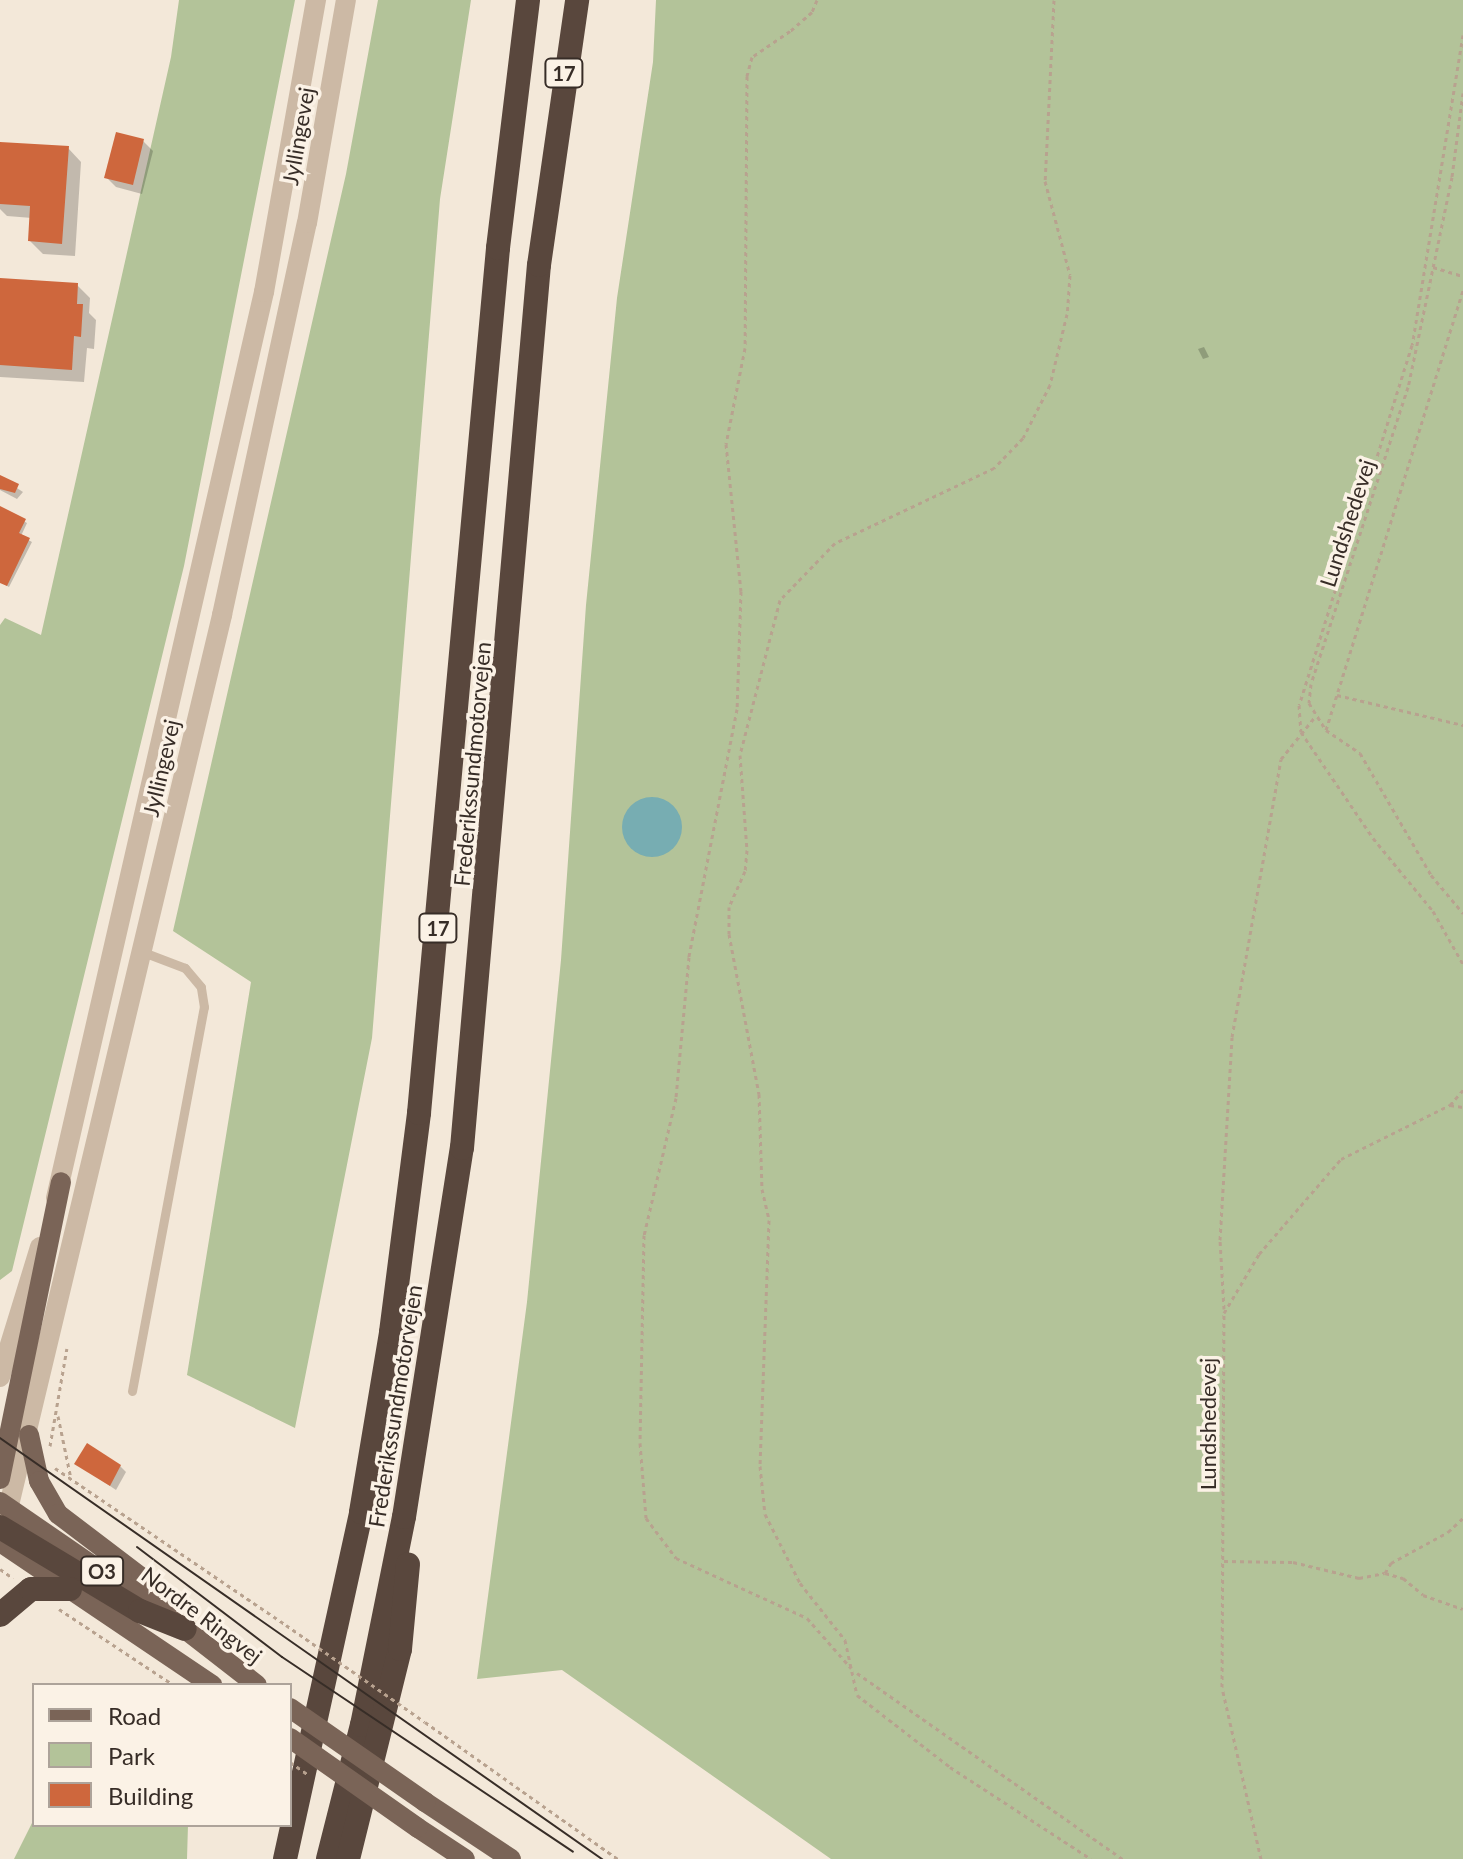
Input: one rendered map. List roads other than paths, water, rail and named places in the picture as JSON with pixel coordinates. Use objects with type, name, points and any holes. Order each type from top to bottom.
[{"type":"highway","name":"Frederikssundmotorvejen","points":[[292,1823],[361,1512],[391,1332],[421,1098],[498,248],[528,0]]},
{"type":"highway","name":"Frederikssundmotorvejen","points":[[328,1859],[362,1725],[404,1517],[462,1148],[539,265],[577,0]]},
{"type":"highway","points":[[348,1859],[400,1649],[408,1572],[404,1517]]},
{"type":"highway","points":[[2,1521],[140,1611],[185,1629]]},
{"type":"highway","points":[[0,1615],[30,1589],[63,1598]]},
{"type":"highway","name":"Frederikssundmotorvejen","points":[[285,1855],[291,1827]]},
{"type":"main road","points":[[0,1479],[61,1182]]},
{"type":"main road","name":"Nordre Ringvej","points":[[30,1442],[58,1514],[141,1577],[185,1629],[254,1683]]},
{"type":"main road","name":"O3","points":[[2,1521],[63,1598],[209,1683]]},
{"type":"main road","points":[[292,1709],[511,1859]]},
{"type":"main road","points":[[292,1739],[465,1859]]},
{"type":"street","name":"Jyllingevej","points":[[0,1377],[61,1182],[190,598],[264,292],[316,0]]},
{"type":"street","name":"Jyllingevej","points":[[2,1521],[30,1442],[143,952],[300,253],[346,0]]},
{"type":"lane","points":[[132,1391],[204,1007],[201,987],[185,968],[143,952]]},
{"type":"water","points":[[652,797],[673,806],[682,827],[673,848],[652,857],[631,848],[622,827],[631,806]]},
{"type":"tram line","points":[[0,1438],[602,1859]]},
{"type":"tram line","points":[[137,1547],[282,1657],[573,1852]]}]
